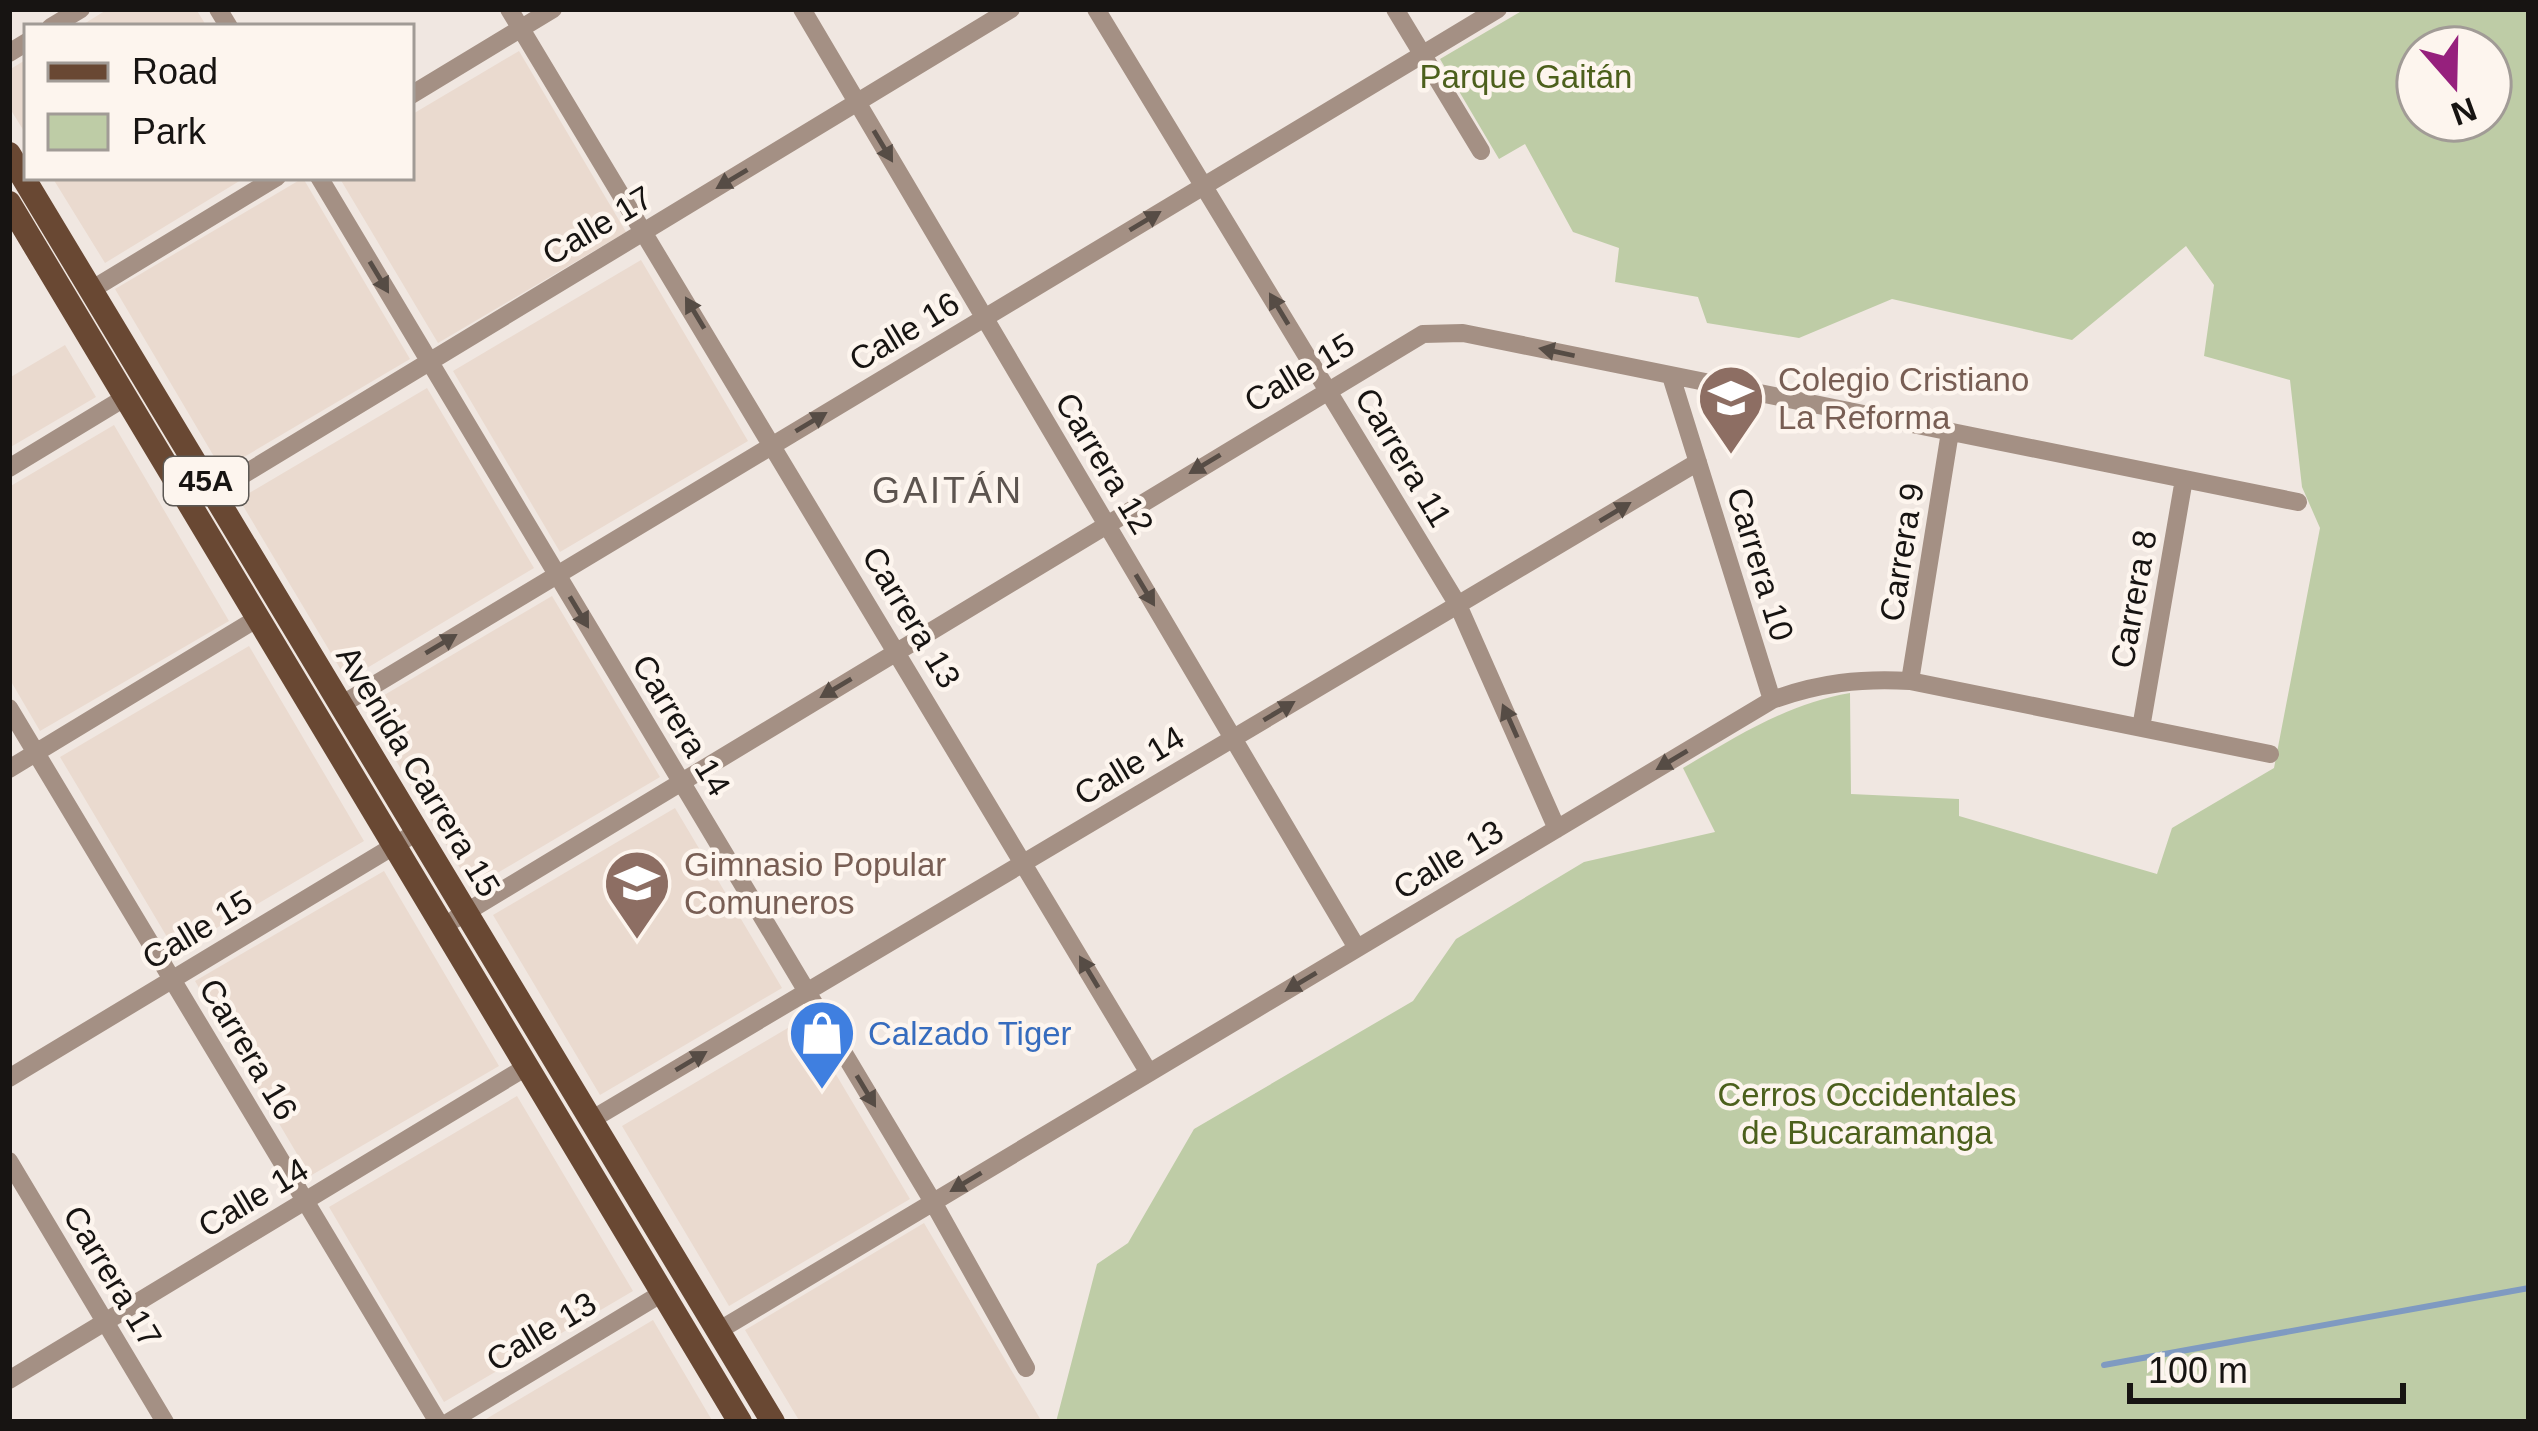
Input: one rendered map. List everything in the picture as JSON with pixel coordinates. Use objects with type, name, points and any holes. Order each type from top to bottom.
[{"type":"main road","name":"Avenida Carrera 15","points":[[25,180],[340,705],[406,838]]},
{"type":"main road","name":"Avenida Carrera 15","points":[[9,203],[258,618],[406,838],[454,920],[528,1066],[740,1422]]},
{"type":"main road","name":"Avenida Carrera 15","points":[[454,920],[591,1120],[772,1422]]},
{"type":"street","name":"Carrera 13","points":[[509,9],[1149,1073]]},
{"type":"street","points":[[414,93],[553,9]]},
{"type":"street","name":"Carrera 12","points":[[802,9],[1358,948]]},
{"type":"street","name":"Calle 17","points":[[213,494],[1011,9]]},
{"type":"street","name":"Carrera 11","points":[[1096,9],[1459,604],[1557,829]]},
{"type":"street","points":[[1395,9],[1481,151]]},
{"type":"street","name":"Calle 16","points":[[340,705],[1498,9]]},
{"type":"street","points":[[91,290],[272,180]]},
{"type":"street","name":"Carrera 14","points":[[321,180],[932,1202],[1026,1368]]},
{"type":"street","name":"Calle 15","points":[[454,920],[1423,334],[1444,331],[2298,502]]},
{"type":"street","name":"Carrera 10","points":[[1672,376],[1772,700]]},
{"type":"street","points":[[9,468],[126,398]]},
{"type":"street","name":"Carrera 9","points":[[1910,681],[1950,432]]},
{"type":"street","name":"Calle 14","points":[[591,1120],[1698,462]]},
{"type":"street","name":"Carrera 8","points":[[2141,728],[2184,479]]},
{"type":"street","points":[[9,769],[258,618]]},
{"type":"street","name":"Calle 13","points":[[718,1331],[1772,700],[1840,681],[1910,681],[2270,754]]},
{"type":"street","name":"Carrera 16","points":[[9,708],[438,1422]]},
{"type":"street","name":"Calle 15","points":[[9,1078],[406,838]]},
{"type":"street","name":"Calle 14","points":[[9,1380],[528,1066]]},
{"type":"street","name":"Carrera 17","points":[[9,1161],[165,1422]]},
{"type":"street","name":"Calle 13","points":[[449,1422],[664,1292]]},
{"type":"shaded area","points":[[108,9],[196,9],[205,24],[84,24]]},
{"type":"shaded area","points":[[519,51],[626,232],[438,343],[341,180],[414,180],[414,113]]},
{"type":"shaded area","points":[[24,61],[24,131],[9,107],[9,70]]},
{"type":"shaded area","points":[[54,180],[241,180],[105,263]]},
{"type":"shaded area","points":[[304,180],[410,359],[222,470],[115,289]]},
{"type":"shaded area","points":[[641,260],[748,441],[560,552],[453,371]]},
{"type":"shaded area","points":[[65,345],[96,397],[9,448],[9,378]]},
{"type":"shaded area","points":[[427,388],[534,568],[347,680],[239,499]]},
{"type":"shaded area","points":[[114,425],[229,621],[40,731],[9,678],[9,487]]},
{"type":"shaded area","points":[[552,596],[660,777],[472,888],[364,707]]},
{"type":"shaded area","points":[[249,646],[364,841],[176,952],[60,757]]},
{"type":"shaded area","points":[[675,808],[782,988],[600,1095],[493,915]]},
{"type":"shaded area","points":[[384,871],[499,1066],[310,1176],[195,981]]},
{"type":"shaded area","points":[[803,1019],[910,1199],[729,1306],[622,1126]]},
{"type":"shaded area","points":[[517,1096],[633,1291],[444,1402],[329,1207]]},
{"type":"shaded area","points":[[924,1223],[1042,1422],[800,1422],[745,1330]]},
{"type":"shaded area","points":[[653,1320],[713,1422],[481,1422]]},
{"type":"green space","name":"Cerros Occidentales de Bucaramanga","points":[[1525,9],[2529,9],[2529,1422],[1056,1422],[1097,1264],[1128,1243],[1194,1129],[1413,1001],[1456,939],[1584,862],[1715,832],[1683,768],[1743,733],[1805,705],[1850,693],[1851,794],[1959,799],[1959,816],[2157,874],[2172,828],[2274,768],[2320,528],[2302,487],[2290,380],[2204,356],[2214,285],[2186,246],[2072,340],[1892,299],[1799,338],[1707,323],[1698,297],[1615,282],[1619,248],[1573,232],[1525,144],[1499,159],[1440,59]]},
{"type":"waterway","points":[[2104,1365],[2529,1288]]},
{"type":"place","name":"Colegio Cristiano La Reforma","points":[[1731,457]]},
{"type":"place","name":"Gimnasio Popular Comuneros","points":[[637,942]]},
{"type":"place","name":"Calzado Tiger","points":[[822,1092]]},
{"type":"district","name":"GAITÁN","points":[[948,490]]},
{"type":"park label","name":"Parque Gaitán","points":[[1526,76]]}]
